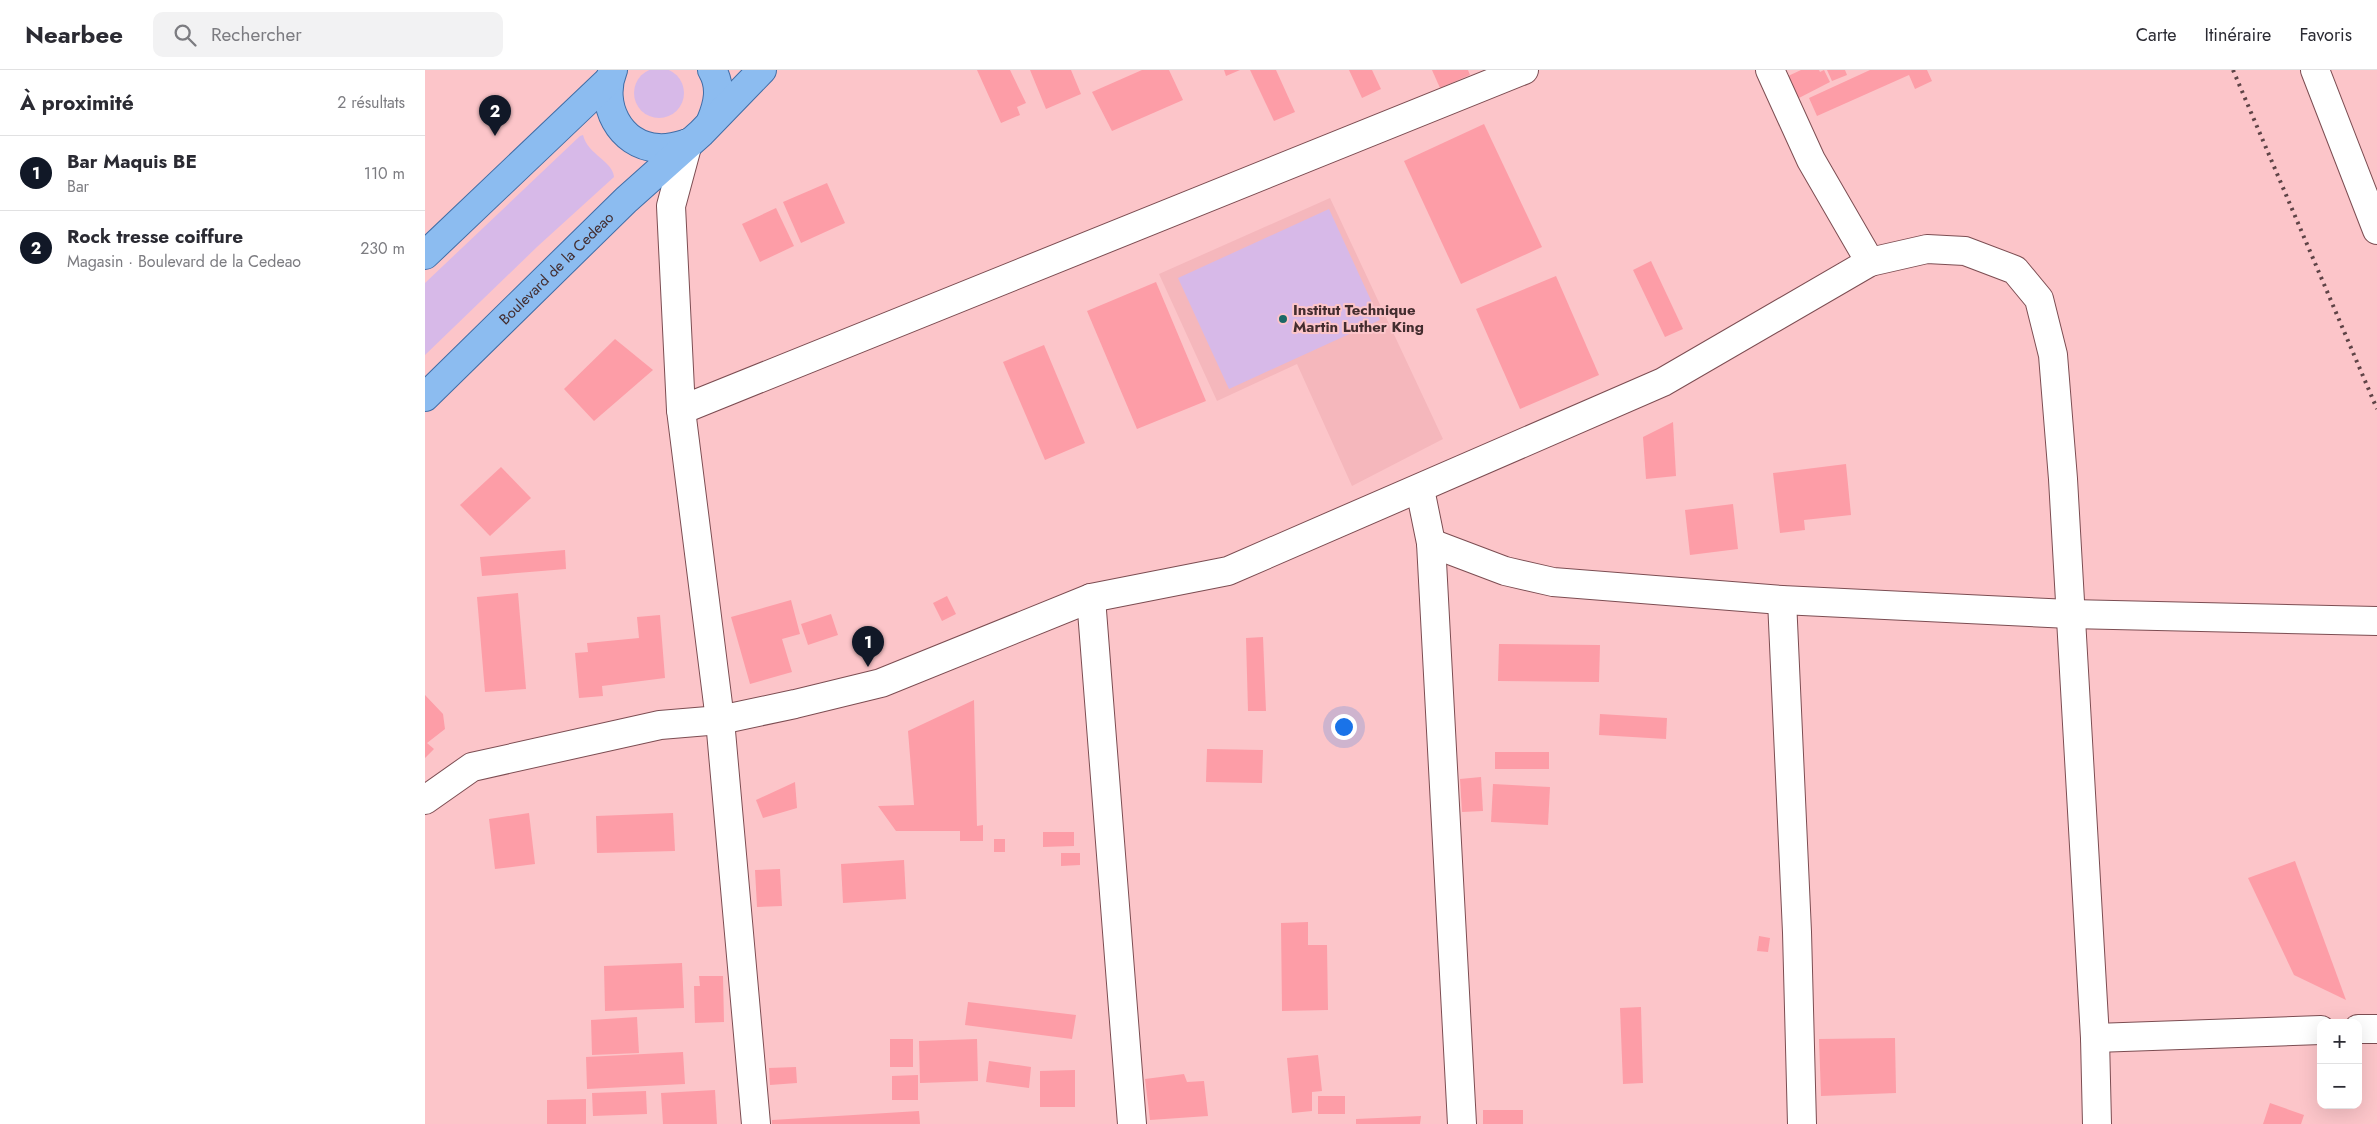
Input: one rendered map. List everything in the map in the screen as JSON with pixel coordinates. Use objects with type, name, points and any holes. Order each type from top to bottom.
[{"type":"main road","name":"Boulevard de la Cedeao","points":[[711,121],[717,106],[718,90],[713,70]]},
{"type":"main road","name":"Boulevard de la Cedeao","points":[[425,397],[626,200],[701,133],[762,70]]},
{"type":"main road","points":[[611,75],[607,96],[610,111],[618,125],[628,136],[642,145],[657,148],[673,148],[688,143]]},
{"type":"main road","points":[[425,254],[611,75]]},
{"type":"street","points":[[681,410],[1524,70]]},
{"type":"street","points":[[1770,70],[1811,160],[1870,262]]},
{"type":"street","points":[[2315,70],[2377,230]]},
{"type":"street","points":[[688,143],[671,206],[681,410],[720,720],[756,1124]]},
{"type":"street","points":[[425,800],[472,767],[660,725],[720,720],[881,683],[1091,598],[1229,571],[1663,382],[1870,262],[1927,249],[1965,251],[2015,270],[2039,299],[2053,355],[2063,478],[2095,1038],[2097,1124]]},
{"type":"street","points":[[1420,488],[1431,543],[1462,1124]]},
{"type":"street","points":[[1431,543],[1505,571],[1553,582],[1782,600],[2070,614],[2377,621]]},
{"type":"street","points":[[1091,598],[1132,1124]]},
{"type":"street","points":[[1782,600],[1797,932],[1803,1124]]},
{"type":"street","points":[[2362,1029],[2377,1029]]},
{"type":"street","points":[[2095,1038],[2317,1030]]},
{"type":"shaded area","points":[[654,68],[664,68],[677,75],[684,88],[684,98],[677,111],[664,118],[654,118],[645,114],[638,107],[634,98],[634,88],[638,79],[645,72]]},
{"type":"shaded area","points":[[583,135],[590,148],[613,171],[614,177],[538,246],[425,355],[425,283]]},
{"type":"shaded area","name":"Institut Technique Martin Luther King","points":[[1330,198],[1443,439],[1352,486],[1297,364],[1217,401],[1159,274]]},
{"type":"shaded area","points":[[1329,209],[1380,320],[1229,389],[1178,278]]},
{"type":"building","points":[[977,70],[1010,70],[1026,103],[1017,107],[1020,115],[1001,123]]},
{"type":"building","points":[[1030,70],[1071,70],[1081,94],[1046,109]]},
{"type":"building","points":[[1142,70],[1169,70],[1183,100],[1112,131],[1092,92]]},
{"type":"building","points":[[1224,70],[1240,70],[1226,76]]},
{"type":"building","points":[[1250,70],[1276,70],[1295,112],[1274,121]]},
{"type":"building","points":[[1349,70],[1372,70],[1381,89],[1362,98]]},
{"type":"building","points":[[1432,70],[1468,70],[1470,75],[1440,88]]},
{"type":"building","points":[[1801,70],[1819,70],[1820,72],[1824,70],[1830,82],[1797,99],[1786,77]]},
{"type":"building","points":[[1827,70],[1845,70],[1847,75],[1832,81]]},
{"type":"building","points":[[1870,70],[1927,70],[1932,81],[1915,89],[1909,75],[1817,116],[1809,98]]},
{"type":"building","points":[[1484,124],[1542,247],[1461,284],[1404,161]]},
{"type":"building","points":[[827,183],[845,223],[801,243],[783,202]]},
{"type":"building","points":[[776,208],[794,246],[760,262],[742,224]]},
{"type":"building","points":[[1651,261],[1683,329],[1665,337],[1633,270]]},
{"type":"building","points":[[1556,276],[1599,375],[1520,409],[1476,309]]},
{"type":"building","points":[[1156,282],[1206,401],[1137,429],[1087,311]]},
{"type":"building","points":[[615,339],[653,370],[594,421],[564,389]]},
{"type":"building","points":[[1044,345],[1085,443],[1045,460],[1003,362]]},
{"type":"building","points":[[1673,422],[1676,476],[1646,479],[1643,437]]},
{"type":"building","points":[[1846,464],[1851,515],[1804,520],[1805,530],[1780,533],[1773,473]]},
{"type":"building","points":[[501,467],[531,498],[490,536],[460,505]]},
{"type":"building","points":[[1733,504],[1738,549],[1690,555],[1685,510]]},
{"type":"building","points":[[565,550],[566,569],[482,576],[480,557]]},
{"type":"building","points":[[518,593],[526,689],[485,692],[477,597]]},
{"type":"building","points":[[947,596],[956,614],[942,621],[933,603]]},
{"type":"building","points":[[791,600],[800,634],[782,639],[792,672],[750,684],[731,617]]},
{"type":"building","points":[[831,614],[838,635],[808,645],[801,624]]},
{"type":"building","points":[[660,615],[665,678],[602,686],[603,696],[579,698],[575,653],[588,652],[587,643],[639,638],[637,617]]},
{"type":"building","points":[[1263,637],[1266,711],[1248,711],[1246,638]]},
{"type":"building","points":[[1499,644],[1600,645],[1599,682],[1498,681]]},
{"type":"building","points":[[425,695],[443,714],[445,729],[427,743],[434,749],[425,758]]},
{"type":"building","points":[[974,700],[977,826],[983,825],[983,841],[960,841],[960,831],[896,831],[878,806],[914,805],[908,731]]},
{"type":"building","points":[[1600,714],[1667,718],[1666,739],[1599,735]]},
{"type":"building","points":[[1207,749],[1263,750],[1262,783],[1206,782]]},
{"type":"building","points":[[1495,752],[1549,752],[1549,769],[1495,769]]},
{"type":"building","points":[[1481,777],[1483,811],[1462,812],[1460,779]]},
{"type":"building","points":[[795,782],[797,808],[763,818],[756,800]]},
{"type":"building","points":[[1493,784],[1550,787],[1548,825],[1491,822]]},
{"type":"building","points":[[529,813],[535,864],[495,869],[489,819]]},
{"type":"building","points":[[673,813],[675,851],[597,853],[596,816]]},
{"type":"building","points":[[1043,832],[1074,832],[1074,846],[1043,847]]},
{"type":"building","points":[[994,839],[1005,839],[1005,852],[994,852]]},
{"type":"building","points":[[1061,853],[1080,853],[1080,865],[1061,866]]},
{"type":"building","points":[[904,860],[906,899],[843,903],[841,864]]},
{"type":"building","points":[[2295,861],[2346,1000],[2294,975],[2248,878]]},
{"type":"building","points":[[780,869],[782,906],[757,907],[755,870]]},
{"type":"building","points":[[1308,922],[1308,945],[1327,945],[1328,1010],[1282,1011],[1281,923]]},
{"type":"building","points":[[1759,936],[1770,938],[1768,952],[1757,951]]},
{"type":"building","points":[[682,963],[684,1008],[605,1011],[604,966]]},
{"type":"building","points":[[699,976],[723,976],[724,1022],[695,1023],[694,986],[700,986]]},
{"type":"building","points":[[968,1002],[1076,1015],[1072,1039],[965,1025]]},
{"type":"building","points":[[1641,1007],[1643,1083],[1623,1084],[1620,1008]]},
{"type":"building","points":[[637,1017],[639,1053],[592,1055],[591,1020]]},
{"type":"building","points":[[1895,1038],[1896,1093],[1821,1096],[1819,1039]]},
{"type":"building","points":[[890,1039],[913,1039],[913,1067],[890,1067]]},
{"type":"building","points":[[977,1039],[978,1081],[920,1083],[919,1041]]},
{"type":"building","points":[[683,1052],[685,1084],[587,1089],[586,1057]]},
{"type":"building","points":[[1318,1055],[1322,1091],[1312,1092],[1312,1111],[1292,1113],[1287,1058]]},
{"type":"building","points":[[989,1061],[1031,1067],[1029,1088],[986,1082]]},
{"type":"building","points":[[796,1067],[797,1083],[770,1085],[769,1068]]},
{"type":"building","points":[[1075,1070],[1075,1107],[1040,1107],[1040,1071]]},
{"type":"building","points":[[1184,1074],[1187,1082],[1204,1081],[1208,1116],[1150,1120],[1145,1079]]},
{"type":"building","points":[[918,1075],[918,1100],[892,1100],[892,1076]]},
{"type":"building","points":[[715,1090],[717,1124],[663,1124],[661,1093]]},
{"type":"building","points":[[646,1091],[647,1114],[593,1116],[592,1093]]},
{"type":"building","points":[[1318,1096],[1345,1096],[1345,1114],[1318,1114]]},
{"type":"building","points":[[586,1099],[586,1124],[547,1124],[547,1100]]},
{"type":"building","points":[[2270,1103],[2304,1115],[2301,1124],[2263,1124]]},
{"type":"building","points":[[1483,1110],[1523,1110],[1523,1124],[1483,1124]]},
{"type":"building","points":[[919,1111],[920,1124],[772,1124],[772,1120]]},
{"type":"building","points":[[1421,1116],[1420,1124],[1356,1124],[1356,1119]]},
{"type":"railway","points":[[2233,70],[2377,409]]},
{"type":"place","name":"Rock tresse coiffure","points":[[495,136]]},
{"type":"place","name":"Institut Technique Martin Luther King","points":[[1283,319]]},
{"type":"place","name":"Bar Maquis BE","points":[[868,667]]}]
